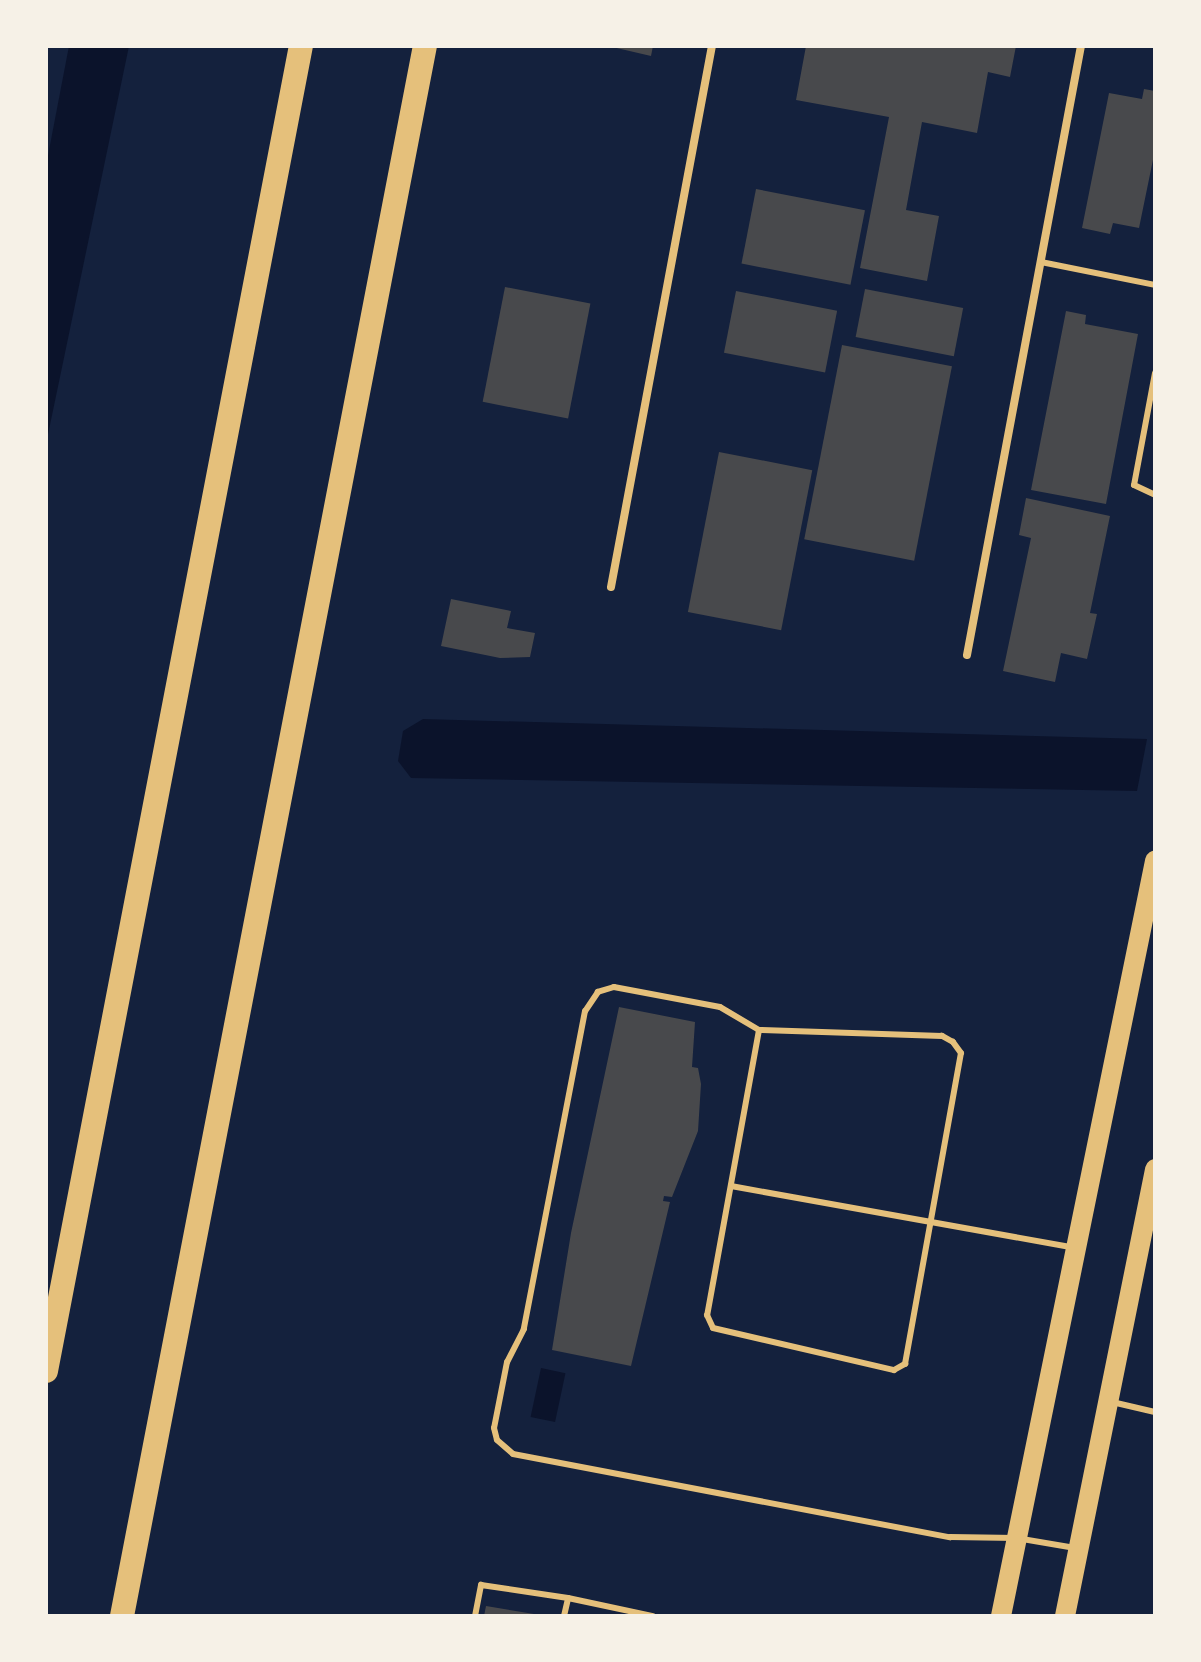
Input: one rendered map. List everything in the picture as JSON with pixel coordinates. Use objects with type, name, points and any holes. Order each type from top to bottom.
[{"type":"highway","points":[[46,1371],[301,46]]},
{"type":"highway","points":[[122,1616],[425,46]]},
{"type":"main road","points":[[1001,1616],[1155,861]]},
{"type":"main road","points":[[1065,1616],[1108,1401],[1149,1231],[1154,1178]]},
{"type":"street","points":[[611,587],[712,46]]},
{"type":"street","points":[[967,655],[1081,46]]},
{"type":"lane","points":[[1041,262],[1155,285]]},
{"type":"lane","points":[[1155,373],[1134,485],[1155,495]]},
{"type":"lane","points":[[759,1030],[707,1315],[713,1328],[894,1370],[905,1364],[910,1353],[961,1053],[953,1042],[942,1036],[759,1030],[720,1007],[614,987],[589,1001],[524,1329],[507,1362],[494,1428],[497,1440],[513,1454],[934,1534],[1016,1538],[1079,1549]]},
{"type":"lane","points":[[731,1186],[1074,1248]]},
{"type":"lane","points":[[1108,1401],[1155,1412]]},
{"type":"lane","points":[[475,1616],[481,1585],[568,1598],[653,1616]]},
{"type":"lane","points":[[564,1616],[568,1598]]},
{"type":"water","points":[[69,46],[129,46],[46,444],[46,166]]},
{"type":"water","points":[[423,719],[1147,739],[1137,791],[411,778],[398,761],[403,731]]},
{"type":"water","points":[[541,1368],[565,1373],[555,1422],[531,1417]]},
{"type":"building","points":[[608,46],[653,46],[651,56]]},
{"type":"building","points":[[806,46],[1016,46],[1010,77],[988,72],[977,133],[922,122],[906,210],[939,216],[927,281],[860,268],[889,117],[796,100]]},
{"type":"building","points":[[1144,89],[1155,91],[1155,150],[1139,228],[1113,223],[1110,234],[1082,228],[1109,93],[1142,99]]},
{"type":"building","points":[[756,189],[865,210],[850,285],[741,264]]},
{"type":"building","points":[[505,287],[590,304],[568,418],[483,402]]},
{"type":"building","points":[[865,289],[963,308],[954,356],[856,337]]},
{"type":"building","points":[[736,291],[837,311],[825,372],[724,353]]},
{"type":"building","points":[[1066,311],[1086,315],[1085,324],[1138,334],[1106,504],[1031,490]]},
{"type":"building","points":[[842,345],[952,366],[914,561],[804,539]]},
{"type":"building","points":[[719,452],[812,470],[781,630],[688,612]]},
{"type":"building","points":[[1026,498],[1110,516],[1090,613],[1097,614],[1087,659],[1061,653],[1055,682],[1003,671],[1031,538],[1019,535]]},
{"type":"building","points":[[451,599],[511,611],[507,628],[535,633],[530,657],[500,658],[441,646]]},
{"type":"building","points":[[619,1007],[695,1022],[692,1067],[698,1068],[701,1084],[698,1131],[672,1197],[664,1196],[663,1201],[670,1202],[631,1366],[552,1350],[571,1233]]},
{"type":"building","points":[[486,1606],[534,1614],[534,1616],[484,1616]]}]
